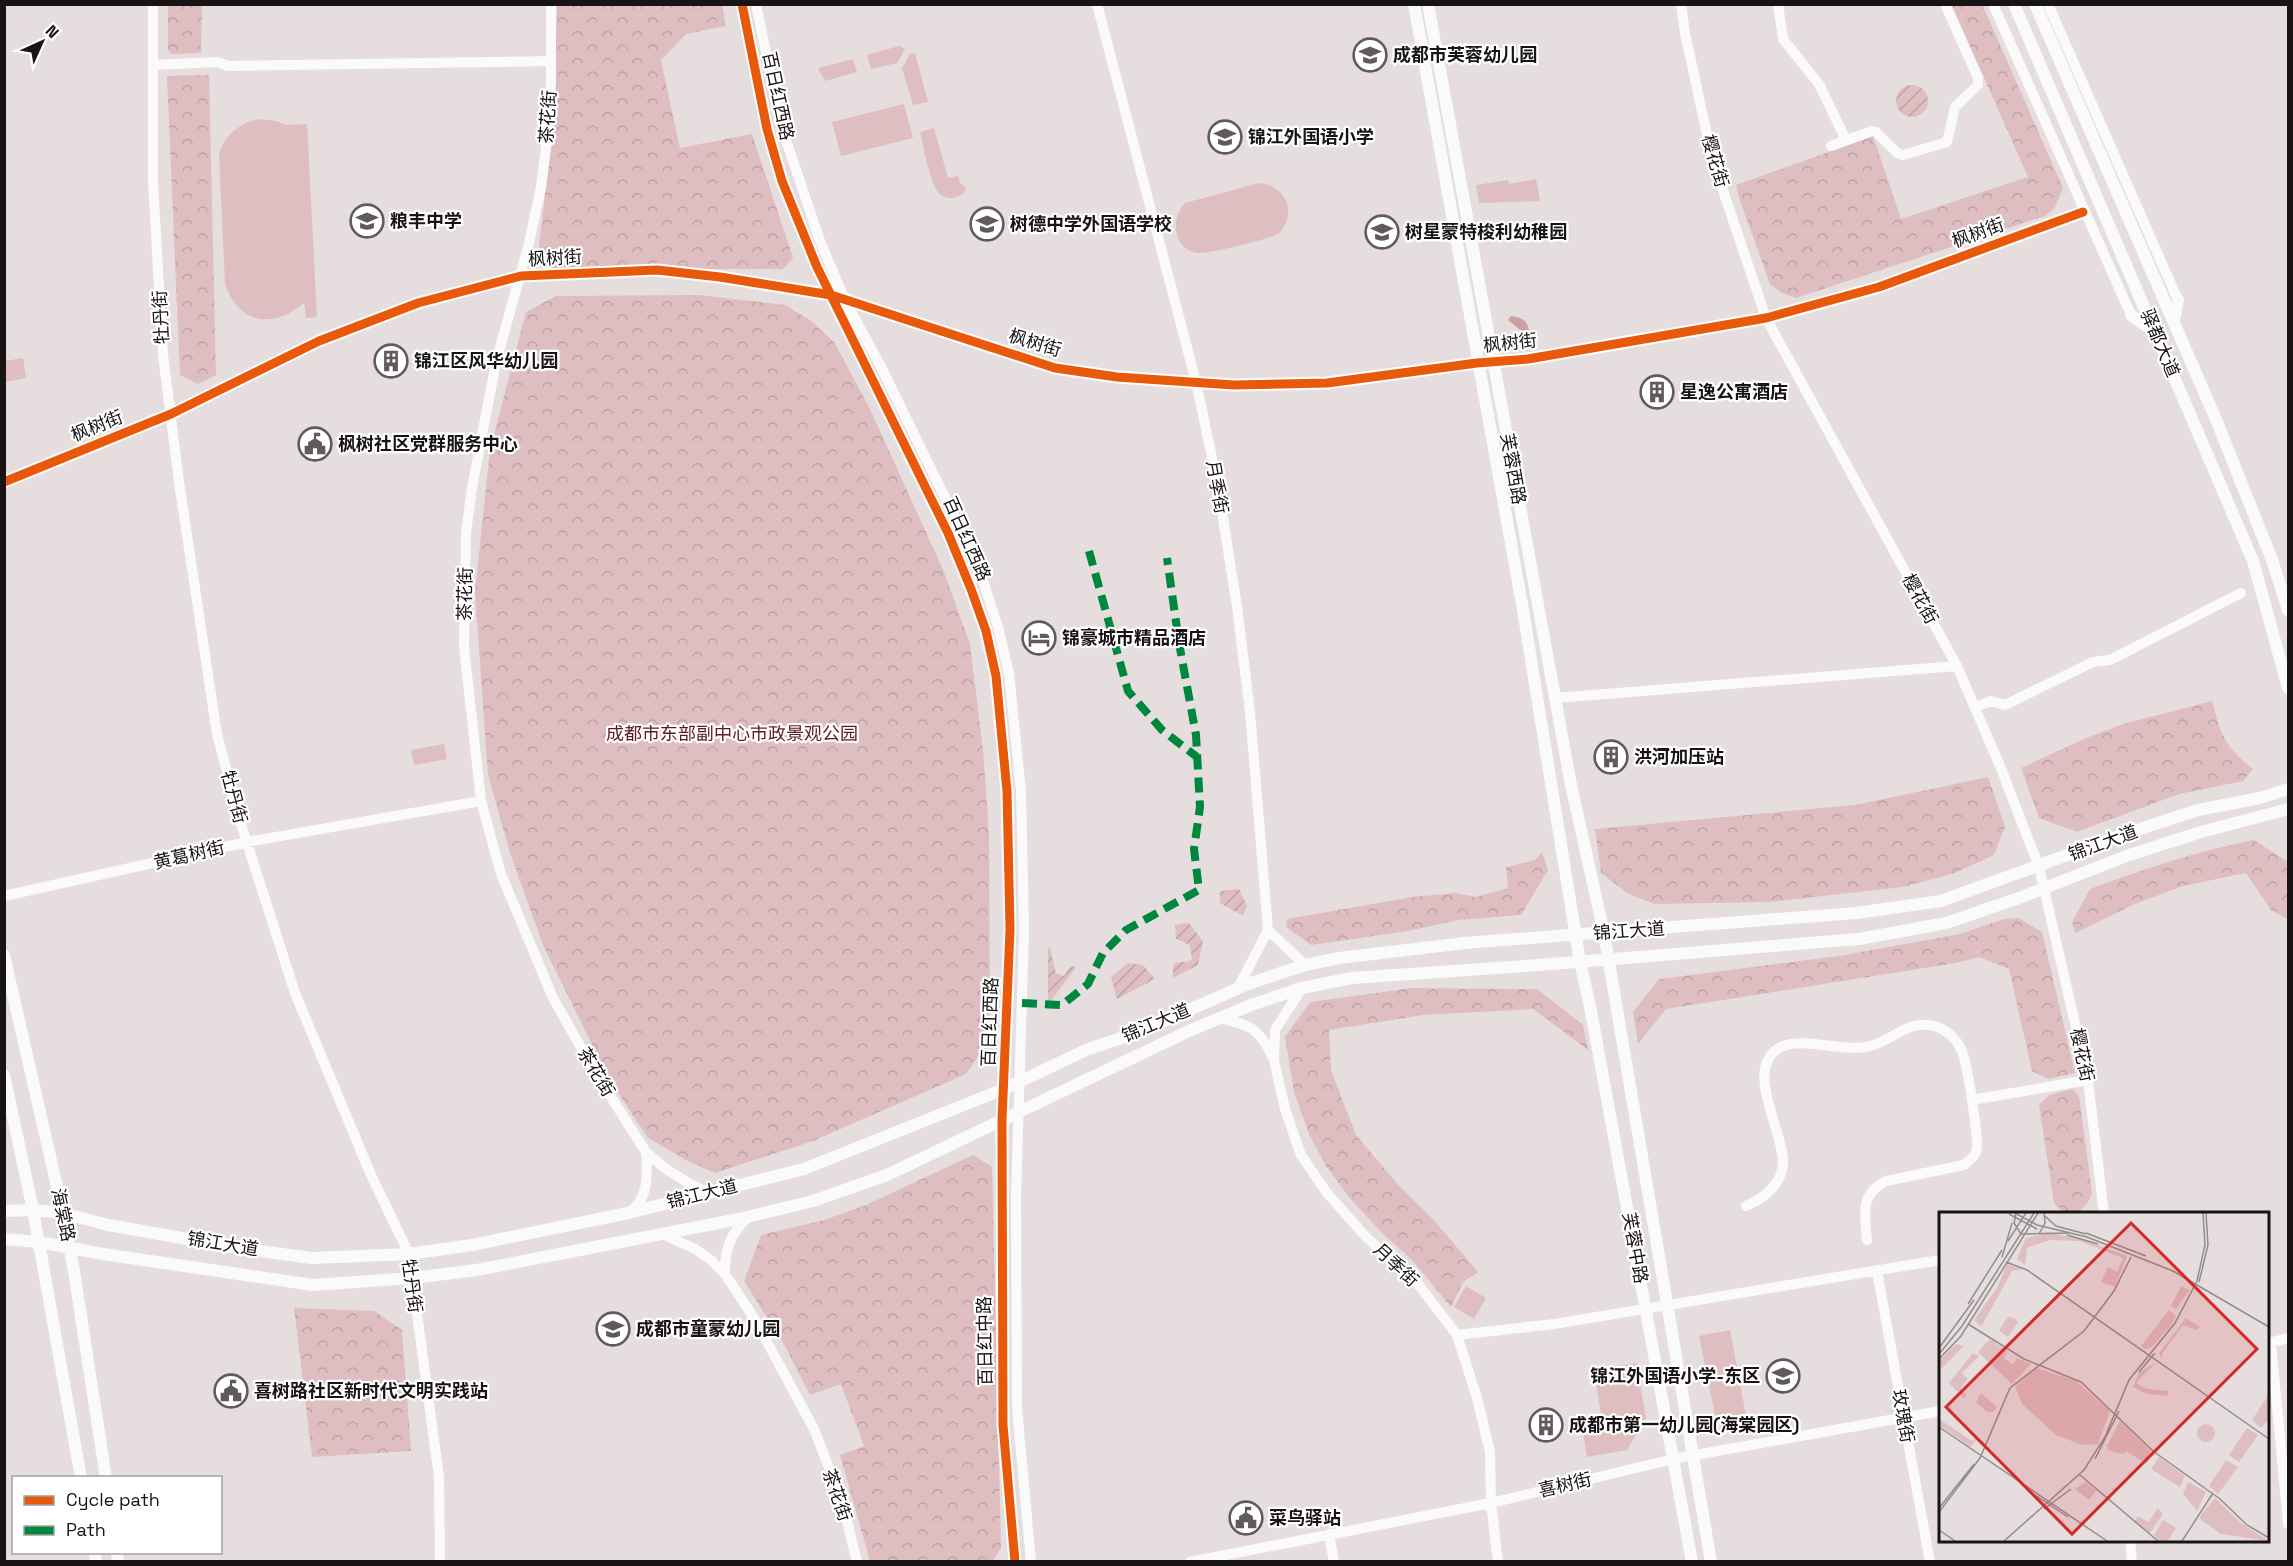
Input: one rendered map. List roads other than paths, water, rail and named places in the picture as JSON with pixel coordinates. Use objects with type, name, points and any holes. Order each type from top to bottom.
[{"type":"main road","name":"芙蓉西路","points":[[1414,4],[1519,589],[1577,934]]},
{"type":"main road","name":"芙蓉西路","points":[[1428,4],[1570,785],[1604,933]]},
{"type":"main road","name":"驿都大道","points":[[2014,4],[2053,100],[2253,561],[2289,688]]},
{"type":"main road","name":"驿都大道","points":[[2035,4],[2215,417],[2272,560],[2289,610]]},
{"type":"main road","points":[[2174,322],[2178,300]]},
{"type":"main road","points":[[2130,315],[2156,333]]},
{"type":"main road","name":"锦江大道","points":[[4,1211],[33,1210],[63,1213],[108,1225],[245,1249],[312,1258],[409,1254],[472,1245],[628,1213],[804,1169],[1004,1089],[1086,1050],[1139,1032],[1238,988],[1305,965],[1339,958],[1464,943],[1856,913],[1941,901],[2198,810],[2260,798],[2289,789]]},
{"type":"main road","name":"锦江大道","points":[[4,1239],[39,1242],[70,1249],[313,1285],[412,1278],[477,1270],[662,1234],[813,1201],[887,1175],[1219,1018],[1302,988],[1352,978],[1859,939],[1946,923],[2129,855],[2201,832],[2289,809]]},
{"type":"main road","name":"芙蓉中路","points":[[1604,933],[1691,1456],[1711,1562]]},
{"type":"main road","name":"芙蓉中路","points":[[1577,934],[1580,962],[1593,1018],[1692,1562]]},
{"type":"main road","name":"海棠路","points":[[4,955],[63,1213],[106,1476]]},
{"type":"main road","name":"海棠路","points":[[4,1075],[33,1210],[81,1476]]},
{"type":"street","name":"牡丹街","points":[[153,4],[154,195],[163,355],[183,512],[217,734],[247,842],[295,993],[371,1175],[409,1254],[439,1476],[440,1562]]},
{"type":"street","name":"茶花街","points":[[551,4],[547,140],[541,187],[521,276],[496,362],[472,488],[466,533],[464,647],[481,801],[501,874],[553,998],[595,1072],[646,1152],[666,1169],[690,1184],[705,1191],[719,1190]]},
{"type":"street","name":"百日红西路","points":[[742,4],[767,129],[779,170],[808,246],[948,533],[982,620],[996,676],[1007,791],[1010,901],[1002,1120]]},
{"type":"street","name":"百日红西路","points":[[756,4],[781,125],[820,241],[845,300],[880,364],[960,528],[995,616],[1009,674],[1021,791],[1022,826],[1024,929],[1020,1111]]},
{"type":"street","name":"月季街","points":[[1097,4],[1196,382],[1218,486],[1250,711],[1268,930]]},
{"type":"street","name":"樱花街","points":[[1681,4],[1685,33],[1712,158],[1766,318],[1957,666],[2039,867],[2088,1080],[2104,1212]]},
{"type":"street","points":[[1778,4],[1784,39],[1819,84],[1846,140]]},
{"type":"street","points":[[1831,146],[1872,131],[1903,155],[1947,142],[1955,107],[1978,85],[1978,78],[1945,4]]},
{"type":"street","points":[[1993,4],[2130,315]]},
{"type":"street","points":[[2048,4],[2178,300]]},
{"type":"street","points":[[154,65],[218,62],[228,66],[551,61]]},
{"type":"street","name":"枫树街","points":[[4,482],[171,414],[319,341],[418,303],[521,276],[657,270],[720,277],[831,295],[1055,368],[1117,377],[1234,385],[1327,383],[1539,357],[1766,318],[1879,287],[2083,212]]},
{"type":"street","points":[[1975,707],[1991,701],[2005,705],[2093,662],[2110,660],[2241,593]]},
{"type":"street","points":[[1555,698],[1957,666]]},
{"type":"street","name":"黄葛树街","points":[[4,896],[247,842],[481,801]]},
{"type":"street","points":[[1238,988],[1268,930],[1305,965]]},
{"type":"street","name":"月季街","points":[[1302,988],[1275,1030],[1274,1060],[1284,1109],[1301,1155],[1327,1193],[1366,1237],[1418,1284],[1457,1335],[1477,1398],[1490,1452],[1491,1503],[1498,1562]]},
{"type":"street","points":[[1219,1018],[1239,1022],[1253,1029],[1264,1040],[1274,1060]]},
{"type":"street","points":[[1746,1206],[1760,1200],[1772,1190],[1783,1162],[1763,1077],[1769,1058],[1776,1050],[1795,1043],[1869,1047],[1915,1025],[1929,1025],[1942,1029],[1961,1049],[1972,1100],[1977,1150],[1972,1159],[1964,1165],[1886,1181],[1878,1186],[1866,1201],[1864,1210],[1867,1240]]},
{"type":"street","points":[[1972,1100],[2088,1080]]},
{"type":"street","name":"百日红中路","points":[[1020,1111],[1016,1197],[1017,1408],[1031,1562]]},
{"type":"street","name":"百日红中路","points":[[1002,1120],[1003,1425],[1015,1562]]},
{"type":"street","points":[[628,1213],[640,1201],[646,1187],[648,1171],[646,1152]]},
{"type":"street","points":[[725,1274],[724,1258],[728,1244],[736,1229],[749,1216]]},
{"type":"street","name":"茶花街","points":[[662,1234],[695,1249],[711,1260],[725,1274],[754,1318],[813,1429],[843,1504],[857,1562]]},
{"type":"street","points":[[1457,1335],[1647,1310],[1939,1260]]},
{"type":"street","name":"玫瑰街","points":[[1877,1271],[1930,1562]]},
{"type":"street","points":[[2289,1338],[2269,1342],[2289,1524]]},
{"type":"street","name":"喜树街","points":[[1190,1562],[1491,1503],[1673,1459],[1939,1411]]},
{"type":"street","points":[[1329,1534],[1334,1562]]},
{"type":"street","points":[[2130,1542],[2132,1562]]},
{"type":"place","name":"成都市芙蓉幼儿园","points":[[1370,55]]},
{"type":"place","name":"锦江外国语小学","points":[[1225,137]]},
{"type":"place","name":"粮丰中学","points":[[367,221]]},
{"type":"place","name":"树德中学外国语学校","points":[[987,224]]},
{"type":"place","name":"树星蒙特梭利幼稚园","points":[[1382,232]]},
{"type":"place","name":"锦江区风华幼儿园","points":[[391,361]]},
{"type":"place","name":"星逸公寓酒店","points":[[1657,392]]},
{"type":"place","name":"枫树社区党群服务中心","points":[[315,444]]},
{"type":"place","name":"锦豪城市精品酒店","points":[[1039,638]]},
{"type":"place","name":"洪河加压站","points":[[1611,757]]},
{"type":"place","name":"成都市童蒙幼儿园","points":[[613,1329]]},
{"type":"place","name":"锦江外国语小学-东区","points":[[1783,1376]]},
{"type":"place","name":"喜树路社区新时代文明实践站","points":[[231,1391]]},
{"type":"place","name":"成都市第一幼儿园(海棠园区)","points":[[1546,1425]]},
{"type":"place","name":"菜鸟驿站","points":[[1246,1518]]},
{"type":"park label","name":"成都市东部副中心市政景观公园","points":[[732,734]]}]
